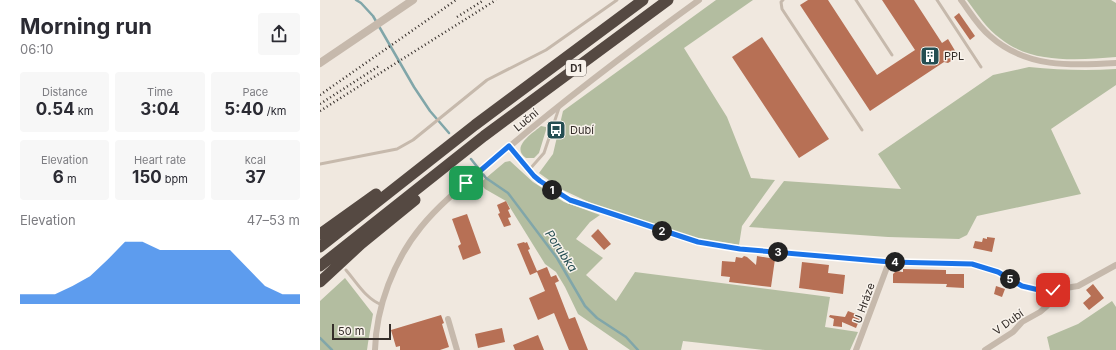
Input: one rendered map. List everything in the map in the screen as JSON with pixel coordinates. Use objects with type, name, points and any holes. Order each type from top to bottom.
[{"type":"highway","name":"D1","points":[[320,248],[475,125],[643,0]]},
{"type":"highway","name":"D1","points":[[320,266],[484,136],[668,0]]},
{"type":"highway","points":[[320,234],[384,188],[436,156]]},
{"type":"highway","points":[[320,282],[361,244],[425,192],[445,168]]},
{"type":"street","points":[[320,63],[413,0]]},
{"type":"street","name":"Luční","points":[[375,350],[378,324],[387,288],[404,251],[420,228],[440,206],[560,104],[700,0]]},
{"type":"street","points":[[961,0],[980,26],[994,40],[1010,51],[1040,62],[1079,66],[1116,63]]},
{"type":"street","points":[[509,146],[540,181],[570,200],[698,242],[740,249],[890,262],[972,264],[998,272],[1022,286],[1039,290],[1053,290],[1078,286],[1116,265]]},
{"type":"street","name":"U Hráze","points":[[856,350],[890,262]]},
{"type":"street","name":"V Dubí","points":[[985,350],[1013,332],[1022,322],[1040,312],[1047,306],[1053,290]]},
{"type":"street","points":[[448,319],[457,350]]},
{"type":"lane","points":[[320,164],[397,149],[413,140],[443,114],[487,80],[546,50],[617,0]]},
{"type":"lane","points":[[783,0],[781,2],[782,9],[862,130]]},
{"type":"lane","points":[[856,0],[892,55]]},
{"type":"lane","points":[[937,0],[981,67]]},
{"type":"lane","points":[[529,170],[544,154],[560,104]]},
{"type":"lane","points":[[346,270],[368,296],[375,302],[382,305]]},
{"type":"green space","points":[[716,0],[753,0],[684,48],[727,117],[751,178],[775,180],[742,226],[739,245],[693,238],[597,206],[563,190],[539,173],[553,154],[563,111]]},
{"type":"green space","points":[[967,0],[1111,0],[1116,3],[1116,57],[1072,59],[1027,53],[1013,47],[991,31]]},
{"type":"green space","points":[[1029,67],[1072,70],[1116,69],[1116,85],[1051,129],[1081,194],[977,216],[967,235],[959,239],[888,237],[749,227],[784,181],[901,189],[878,154],[993,75]]},
{"type":"green space","points":[[541,126],[546,127],[546,130],[539,153],[534,158],[526,158],[520,149],[524,140]]},
{"type":"green space","points":[[510,161],[533,182],[564,202],[600,215],[590,222],[576,239],[603,258],[586,275],[616,301],[635,272],[830,297],[825,327],[858,332],[850,350],[765,350],[683,341],[681,350],[630,350],[578,314],[556,272],[545,264],[506,201],[485,189],[480,183],[505,162]]},
{"type":"green space","points":[[345,278],[373,314],[367,350],[320,350],[320,301]]},
{"type":"green space","points":[[1112,301],[1116,307],[1116,350],[1050,350],[1047,337],[1078,324]]},
{"type":"building","name":"PPL","points":[[808,0],[828,0],[877,75],[915,50],[882,0],[914,0],[942,43],[948,39],[957,54],[952,57],[951,61],[948,63],[944,62],[870,111],[800,5]]},
{"type":"building","points":[[959,13],[975,36],[970,40],[954,17]]},
{"type":"building","points":[[762,37],[829,139],[799,158],[732,57]]},
{"type":"building","points":[[506,201],[510,209],[508,210],[511,217],[508,218],[511,225],[504,227],[498,214],[500,213],[497,205]]},
{"type":"building","points":[[467,214],[481,253],[463,260],[458,246],[461,244],[452,219]]},
{"type":"building","points":[[598,229],[611,244],[604,250],[591,236]]},
{"type":"building","points":[[987,237],[995,238],[992,252],[973,248],[975,241],[982,242],[983,238],[987,239]]},
{"type":"building","points":[[527,242],[530,249],[528,250],[537,271],[547,267],[551,277],[556,275],[559,281],[555,283],[569,319],[575,317],[588,350],[569,350],[554,313],[538,320],[529,298],[545,291],[537,272],[530,275],[517,244]]},
{"type":"building","points":[[744,256],[756,265],[757,256],[775,259],[771,287],[729,282],[730,277],[721,276],[722,261],[735,262],[736,257],[742,258]]},
{"type":"building","points":[[802,262],[829,265],[828,273],[845,275],[843,294],[799,288]]},
{"type":"building","points":[[903,269],[946,270],[946,274],[964,274],[964,288],[946,287],[947,284],[893,283],[893,274],[896,271],[903,272]]},
{"type":"building","points":[[1093,284],[1104,298],[1089,310],[1083,303],[1091,296],[1086,290]]},
{"type":"building","points":[[996,286],[1005,289],[1002,297],[994,294]]},
{"type":"building","points":[[848,311],[861,316],[856,328],[842,322],[842,327],[833,326],[834,319],[829,317],[830,315],[845,317]]},
{"type":"building","points":[[441,315],[444,323],[442,324],[449,347],[440,350],[400,350],[400,346],[396,347],[391,330]]},
{"type":"building","points":[[502,328],[505,342],[478,348],[475,334]]},
{"type":"building","points":[[538,335],[544,350],[515,350],[513,345]]},
{"type":"waterway","name":"Porubka","points":[[356,0],[361,3],[373,16],[414,87],[430,111],[449,133]]},
{"type":"waterway","name":"Porubka","points":[[471,159],[486,178],[508,193],[557,258],[585,306],[597,318],[626,337],[638,350]]},
{"type":"waterway","points":[[320,338],[332,350]]},
{"type":"railway","points":[[320,95],[456,0]]},
{"type":"railway","points":[[457,17],[484,0]]},
{"type":"railway","points":[[320,111],[496,0]]},
{"type":"railway","points":[[320,104],[379,66]]},
{"type":"place","name":"PPL","points":[[930,56]]},
{"type":"place","name":"Dubí","points":[[556,130]]},
{"type":"route","points":[[466,183],[509,146],[534,176],[554,191],[570,200],[698,242],[740,249],[890,262],[972,264],[998,272],[1022,286],[1039,290],[1053,290]]}]
